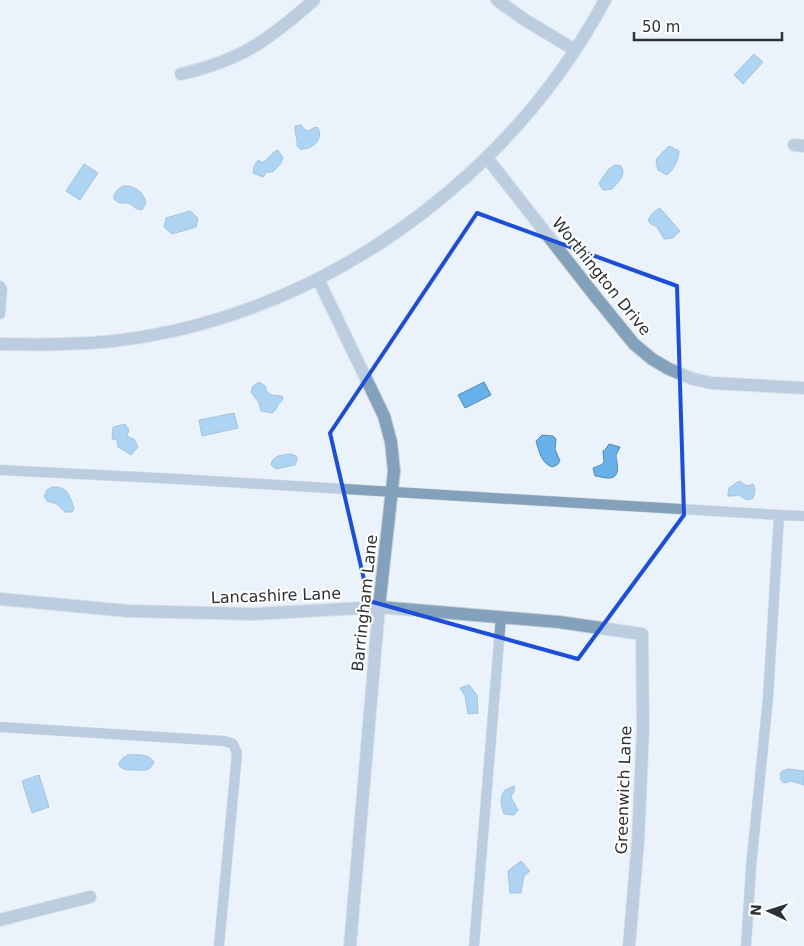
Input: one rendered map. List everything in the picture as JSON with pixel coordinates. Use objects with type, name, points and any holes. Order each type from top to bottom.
[{"type":"street","points":[[181,74],[229,59],[256,46],[314,0]]},
{"type":"street","points":[[497,0],[525,20],[575,50]]},
{"type":"street","points":[[0,344],[62,344],[117,340],[172,331],[221,319],[260,305],[318,279],[355,258],[400,230],[487,158],[552,83],[575,50],[605,0]]},
{"type":"street","name":"Worthington Drive","points":[[487,158],[634,344],[652,359],[669,369],[693,379],[712,383],[804,388]]},
{"type":"street","name":"Barringham Lane","points":[[318,279],[384,416],[391,442],[394,471],[379,607],[350,946]]},
{"type":"street","name":"Lancashire Lane","points":[[0,599],[137,612],[254,614],[379,607],[558,622],[642,634]]},
{"type":"street","name":"Greenwich Lane","points":[[629,946],[638,841],[643,729],[642,634]]},
{"type":"street","points":[[0,920],[90,897]]},
{"type":"lane","points":[[0,286],[2,290],[0,314]]},
{"type":"lane","points":[[0,470],[804,516]]},
{"type":"lane","points":[[746,946],[751,867],[768,698],[779,515]]},
{"type":"lane","points":[[474,946],[500,617]]},
{"type":"lane","points":[[0,727],[233,744],[237,752],[219,946]]},
{"type":"highlighted area","points":[[477,213],[677,286],[684,515],[578,659],[369,601],[330,433]]},
{"type":"water","points":[[754,54],[763,62],[743,84],[734,75]]},
{"type":"water","points":[[301,125],[305,130],[309,131],[315,127],[318,128],[318,140],[309,148],[300,149],[297,146],[295,126]]},
{"type":"water","points":[[669,146],[679,151],[676,164],[667,175],[658,170],[656,163],[657,158]]},
{"type":"water","points":[[278,150],[283,158],[273,172],[267,172],[263,177],[253,173],[254,166],[258,160],[264,162]]},
{"type":"water","points":[[84,164],[98,173],[80,200],[66,191]]},
{"type":"water","points":[[614,165],[621,166],[623,169],[621,178],[612,189],[602,189],[599,183]]},
{"type":"water","points":[[123,186],[131,187],[141,193],[146,203],[142,210],[115,200],[115,194]]},
{"type":"water","points":[[660,208],[680,231],[673,238],[664,239],[657,227],[648,220]]},
{"type":"water","points":[[190,211],[198,218],[196,227],[172,234],[164,227],[166,218]]},
{"type":"water","points":[[259,382],[265,386],[267,392],[271,395],[282,396],[283,399],[272,413],[261,411],[259,403],[251,392],[253,386]]},
{"type":"water","points":[[484,382],[491,395],[465,408],[458,395]]},
{"type":"water","points":[[234,413],[238,428],[202,436],[199,420]]},
{"type":"water","points":[[125,424],[129,430],[127,435],[134,439],[138,447],[131,455],[118,447],[117,440],[112,439],[113,427]]},
{"type":"water","points":[[542,435],[553,436],[556,439],[555,449],[560,461],[557,465],[552,467],[548,465],[541,456],[536,441]]},
{"type":"water","points":[[609,444],[620,447],[616,455],[617,473],[612,478],[595,476],[593,468],[604,462],[603,451]]},
{"type":"water","points":[[291,454],[296,456],[295,465],[276,469],[271,465],[276,457]]},
{"type":"water","points":[[739,481],[747,486],[753,484],[755,491],[753,498],[747,500],[739,495],[728,496],[729,488]]},
{"type":"water","points":[[52,487],[61,488],[67,492],[74,508],[72,512],[65,512],[57,504],[47,501],[44,496],[47,490]]},
{"type":"water","points":[[469,685],[477,695],[478,713],[468,714],[465,696],[460,688]]},
{"type":"water","points":[[128,755],[146,756],[154,762],[146,770],[126,770],[119,766],[119,764]]},
{"type":"water","points":[[788,769],[804,771],[804,785],[791,781],[782,782],[781,772]]},
{"type":"water","points":[[39,775],[49,807],[32,813],[22,781]]},
{"type":"water","points":[[514,786],[511,796],[518,810],[514,815],[504,814],[501,805],[502,796],[505,790]]},
{"type":"water","points":[[521,861],[530,871],[524,876],[521,893],[510,893],[508,871]]}]
